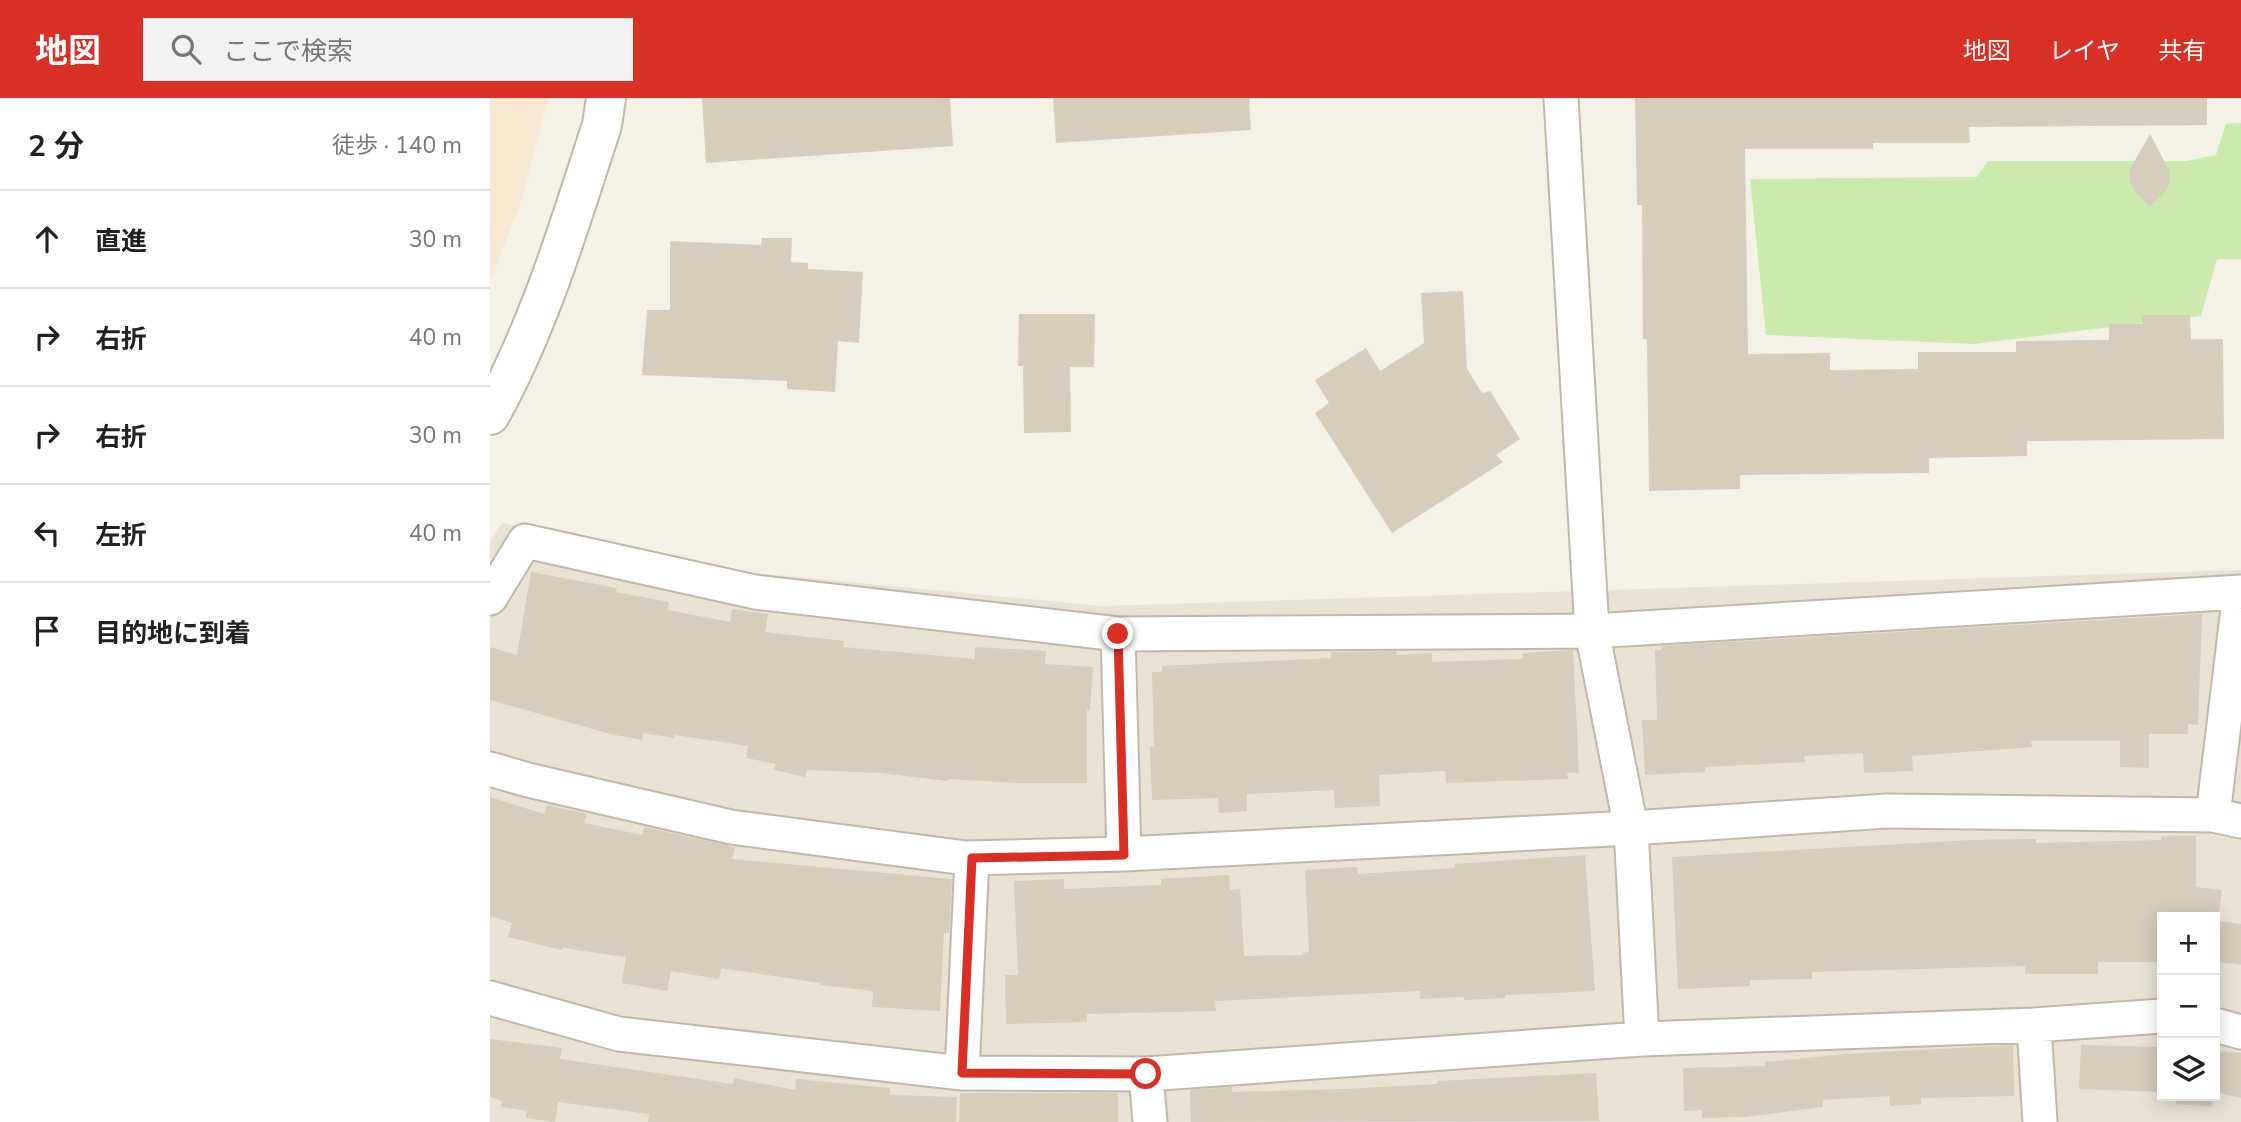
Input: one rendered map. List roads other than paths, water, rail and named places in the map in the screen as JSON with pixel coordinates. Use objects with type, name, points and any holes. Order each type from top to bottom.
[{"type":"street","points":[[490,415],[510,379],[546,287],[602,125],[606,98]]},
{"type":"street","points":[[1561,98],[1592,631],[1632,828],[1642,1039]]},
{"type":"street","points":[[490,598],[525,541],[755,592],[1118,634],[1592,631],[2241,592],[2227,818],[1887,811],[1632,828],[1124,855],[972,858],[732,827],[490,769]]},
{"type":"street","points":[[1118,634],[1124,855]]},
{"type":"street","points":[[962,1073],[972,858]]},
{"type":"street","points":[[490,998],[619,1034],[962,1073],[1146,1074],[1642,1039],[2034,1025],[2157,1016]]},
{"type":"street","points":[[2034,1025],[2040,1122]]},
{"type":"street","points":[[2220,1026],[2241,1032]]},
{"type":"street","points":[[1146,1074],[1150,1122]]}]
